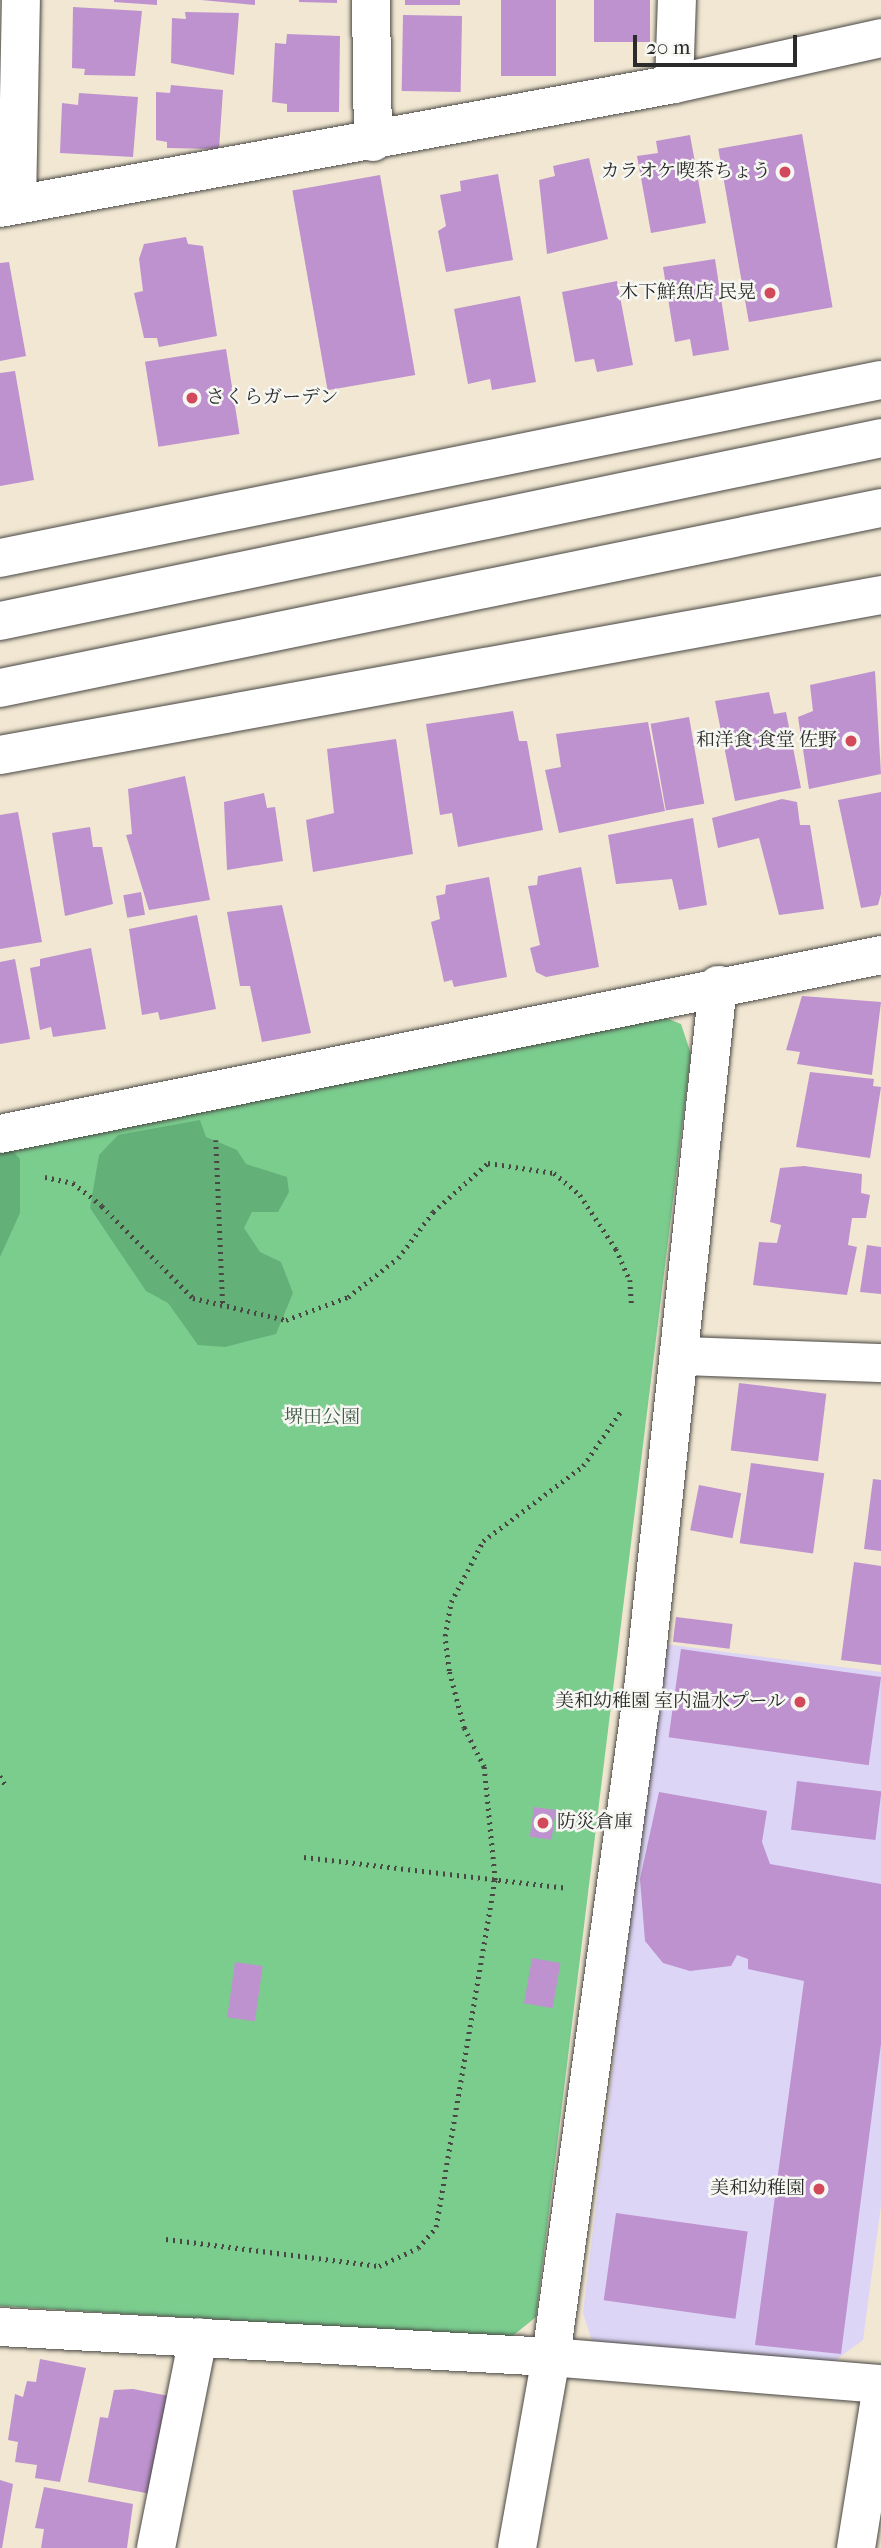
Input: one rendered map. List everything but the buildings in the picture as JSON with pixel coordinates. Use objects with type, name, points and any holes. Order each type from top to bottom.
[{"type":"street","points":[[22,0],[8,206],[373,142],[674,84],[881,38]]},
{"type":"street","points":[[371,0],[373,142]]},
{"type":"street","points":[[674,84],[677,0]]},
{"type":"street","points":[[0,558],[881,380]]},
{"type":"street","points":[[0,621],[881,438]]},
{"type":"street","points":[[0,688],[881,508]]},
{"type":"street","points":[[0,755],[881,595]]},
{"type":"street","points":[[0,1134],[718,985],[881,956]]},
{"type":"street","points":[[517,2548],[551,2357],[615,1894],[681,1356],[718,985]]},
{"type":"street","points":[[681,1356],[881,1363]]},
{"type":"street","points":[[0,2327],[551,2357],[881,2384]]},
{"type":"street","points":[[156,2548],[198,2337]]},
{"type":"street","points":[[856,2548],[881,2392]]},
{"type":"path","points":[[214,1090],[223,1308]]},
{"type":"path","points":[[36,1176],[74,1183],[193,1298],[223,1308],[286,1320],[348,1297],[398,1258],[433,1212],[488,1163],[554,1173],[580,1195],[630,1280],[633,1315]]},
{"type":"path","points":[[166,2239],[379,2266],[418,2249],[436,2227],[447,2180],[495,1880],[484,1766],[464,1728],[449,1671],[445,1636],[451,1602],[483,1541],[583,1466],[618,1419],[625,1397]]},
{"type":"path","points":[[0,1776],[6,1786]]},
{"type":"path","points":[[304,1857],[615,1894]]},
{"type":"shaded area","points":[[664,1644],[881,1672],[881,2205],[863,2340],[833,2362],[592,2341],[583,2313]]},
{"type":"green space","name":"堺田公園","points":[[666,1018],[681,1024],[691,1054],[536,2317],[510,2338],[0,2306],[0,1151]]},
{"type":"green space","points":[[200,1120],[206,1137],[237,1150],[246,1164],[287,1177],[289,1192],[278,1212],[252,1212],[244,1228],[260,1252],[281,1262],[293,1293],[276,1334],[225,1347],[198,1345],[168,1303],[146,1291],[90,1208],[99,1155],[118,1135]]},
{"type":"green space","points":[[5,1142],[20,1159],[20,1213],[0,1257],[0,1143]]},
{"type":"place","name":"カラオケ喫茶ちょう","points":[[785,172]]},
{"type":"place","name":"木下鮮魚店 民晃","points":[[770,293]]},
{"type":"place","name":"さくらガーデン","points":[[192,398]]},
{"type":"place","name":"和洋食 食堂 佐野","points":[[851,741]]},
{"type":"place","name":"美和幼稚園 室内温水プール","points":[[800,1702]]},
{"type":"place","name":"防災倉庫","points":[[543,1823]]},
{"type":"place","name":"美和幼稚園","points":[[819,2189]]}]
